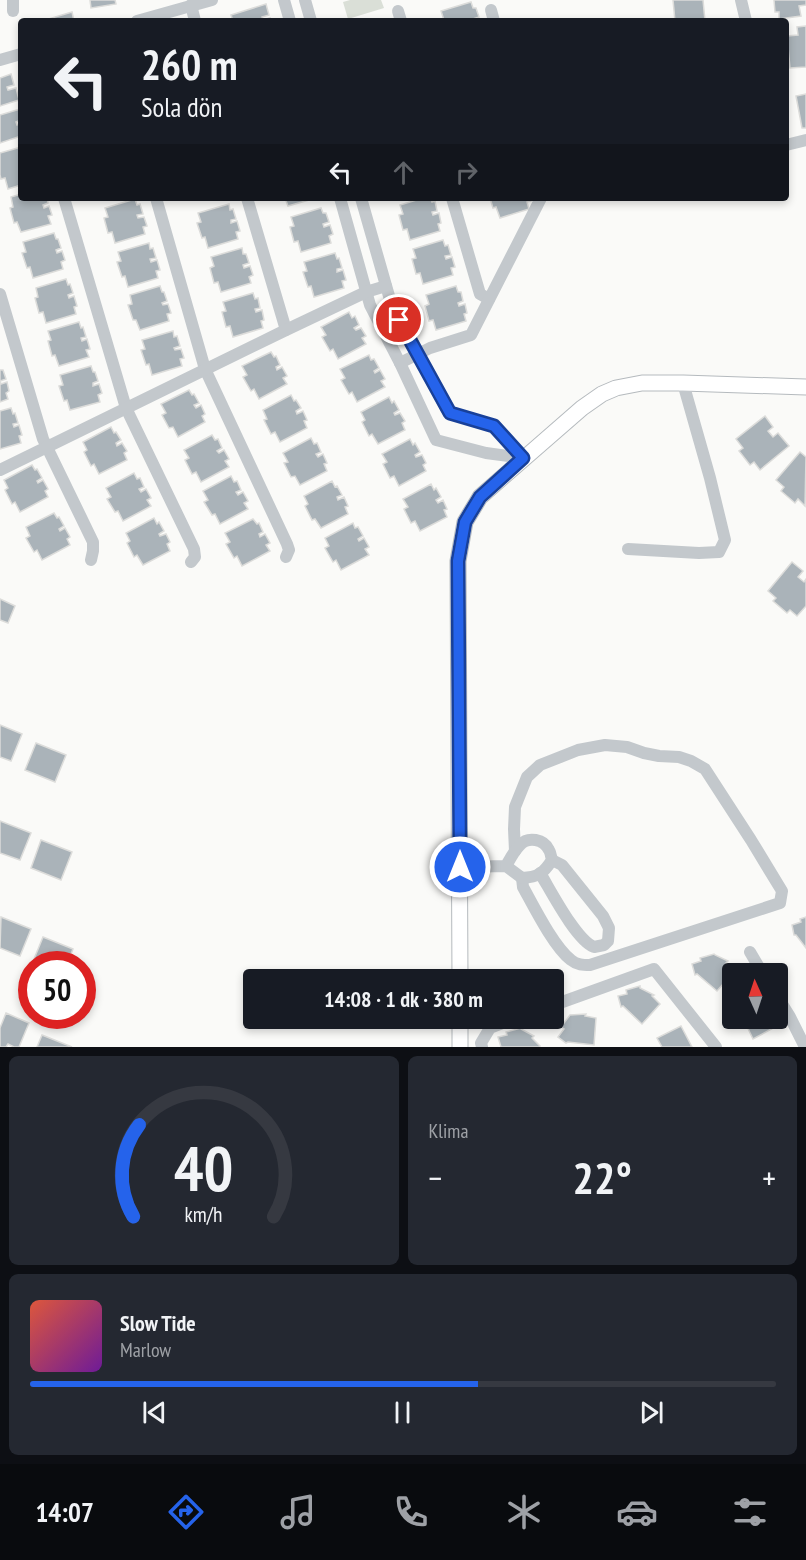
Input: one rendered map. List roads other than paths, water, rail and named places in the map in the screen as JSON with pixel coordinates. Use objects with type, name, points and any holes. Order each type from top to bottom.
[{"type":"main road","points":[[460,969],[458,561],[465,522],[480,497],[523,458],[582,408],[602,394],[616,388],[642,383],[806,387]]},
{"type":"main road","points":[[460,1029],[460,1047]]},
{"type":"street","points":[[147,18],[212,0]]},
{"type":"street","points":[[284,0],[289,18]]},
{"type":"street","points":[[305,0],[310,18]]},
{"type":"street","points":[[741,0],[745,18]]},
{"type":"street","points":[[191,5],[194,18]]},
{"type":"street","points":[[0,60],[18,55]]},
{"type":"street","points":[[789,144],[806,140]]},
{"type":"street","points":[[65,201],[126,408],[194,549],[195,557],[191,562]]},
{"type":"street","points":[[157,201],[205,369],[287,544],[289,550],[286,557]]},
{"type":"street","points":[[248,201],[286,330]]},
{"type":"street","points":[[341,201],[372,309],[436,440],[486,453],[523,458]]},
{"type":"street","points":[[362,201],[391,303],[450,413],[494,426],[523,458]]},
{"type":"street","points":[[453,201],[480,294],[489,299]]},
{"type":"street","points":[[400,363],[430,348],[471,336],[539,201]]},
{"type":"street","points":[[0,470],[286,330],[366,292],[386,286]]},
{"type":"street","points":[[0,294],[46,447],[93,542],[91,560]]},
{"type":"street","points":[[372,309],[391,303]]},
{"type":"street","points":[[628,549],[719,552],[726,540],[683,383]]},
{"type":"street","points":[[515,851],[515,807],[527,777],[540,765],[578,750],[605,745],[627,747],[659,756],[679,757],[705,769],[782,891],[782,898],[780,903],[590,965],[582,965],[573,962],[552,938],[523,887],[522,878]]},
{"type":"street","points":[[506,866],[520,844],[526,840],[543,842],[549,849],[552,860],[562,865],[603,916],[609,932],[608,940],[604,945],[594,947],[582,939],[540,873]]},
{"type":"street","points":[[460,867],[506,866],[522,878],[535,877],[546,869],[552,860]]},
{"type":"street","points":[[750,951],[757,963]]},
{"type":"street","points":[[564,1001],[654,969],[716,1047]]},
{"type":"street","points":[[788,1014],[805,1047]]},
{"type":"street","points":[[482,1047],[481,1044],[489,1029]]}]
